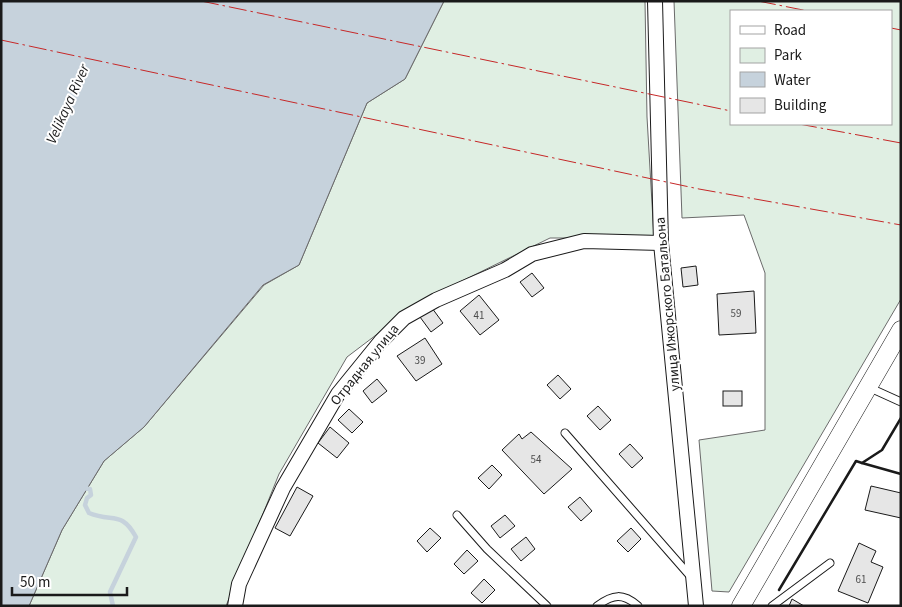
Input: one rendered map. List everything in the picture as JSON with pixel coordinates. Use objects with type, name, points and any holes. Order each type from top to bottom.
[{"type":"street","name":"улица Ижорского Батальона","points":[[655,1],[661,242],[696,606]]},
{"type":"street","name":"Отрадная улица","points":[[235,606],[240,584],[283,488],[338,394],[381,340],[404,318],[436,300],[505,270],[532,254],[584,241],[661,242]]},
{"type":"street","points":[[741,606],[901,330]]},
{"type":"lane","points":[[868,387],[901,402]]},
{"type":"lane","points":[[565,433],[693,579]]},
{"type":"lane","points":[[457,515],[487,549],[548,606]]},
{"type":"lane","points":[[772,606],[830,564]]},
{"type":"lane","points":[[597,606],[615,596],[628,597],[638,606]]},
{"type":"green space","points":[[444,1],[645,1],[647,117],[654,238],[550,238],[421,301],[347,357],[279,474],[226,606],[29,606],[62,530],[104,461],[144,427],[264,285],[299,265],[367,103],[405,79]]},
{"type":"green space","points":[[674,1],[901,1],[901,299],[729,592],[712,591],[699,440],[765,430],[765,273],[744,215],[682,218]]},
{"type":"water","name":"Velikaya River","points":[[1,1],[444,1],[405,79],[367,103],[299,265],[263,285],[144,427],[104,461],[62,530],[29,606],[1,606]]},
{"type":"building","points":[[696,266],[698,285],[683,287],[681,268]]},
{"type":"building","points":[[532,273],[544,288],[532,297],[520,282]]},
{"type":"building","points":[[754,291],[756,333],[719,335],[717,294]]},
{"type":"building","points":[[479,295],[499,320],[480,335],[460,311]]},
{"type":"building","points":[[432,308],[443,323],[431,332],[420,317]]},
{"type":"building","points":[[425,338],[442,364],[416,381],[397,356]]},
{"type":"building","points":[[558,375],[571,389],[560,399],[547,385]]},
{"type":"building","points":[[377,379],[387,391],[372,403],[363,391]]},
{"type":"building","points":[[723,391],[742,391],[742,406],[723,406]]},
{"type":"building","points":[[598,406],[611,420],[600,430],[587,416]]},
{"type":"building","points":[[349,409],[363,422],[352,433],[338,420]]},
{"type":"building","points":[[330,427],[349,443],[337,458],[318,443]]},
{"type":"building","points":[[531,432],[572,469],[544,494],[502,450],[519,434],[522,439]]},
{"type":"building","points":[[630,444],[643,458],[632,468],[619,454]]},
{"type":"building","points":[[492,465],[502,475],[489,489],[478,478]]},
{"type":"building","points":[[871,486],[901,493],[901,518],[865,510]]},
{"type":"building","points":[[297,487],[313,496],[290,536],[275,528]]},
{"type":"building","points":[[580,497],[592,511],[581,521],[568,507]]},
{"type":"building","points":[[505,515],[515,526],[500,538],[491,526]]},
{"type":"building","points":[[430,528],[441,538],[427,552],[417,541]]},
{"type":"building","points":[[631,528],[641,539],[628,552],[617,541]]},
{"type":"building","points":[[526,537],[535,549],[521,561],[511,549]]},
{"type":"building","points":[[859,543],[876,551],[871,562],[883,567],[868,603],[838,591]]},
{"type":"building","points":[[467,550],[478,561],[464,574],[454,564]]},
{"type":"building","points":[[484,579],[495,590],[482,603],[471,593]]},
{"type":"building","points":[[792,599],[804,606],[789,606]]},
{"type":"waterway","points":[[82,488],[90,489],[91,495],[87,498],[85,505],[89,513],[121,520],[126,523],[136,537],[110,592],[113,606]]},
{"type":"wall","points":[[779,590],[856,461],[862,463],[882,450],[901,418]]},
{"type":"wall","points":[[862,463],[901,474]]},
{"type":"power","points":[[201,1],[730,111]]},
{"type":"power","points":[[758,1],[803,10]]},
{"type":"power","points":[[892,28],[901,30]]},
{"type":"power","points":[[1,40],[699,189],[901,225]]},
{"type":"power","points":[[804,125],[901,143]]}]
